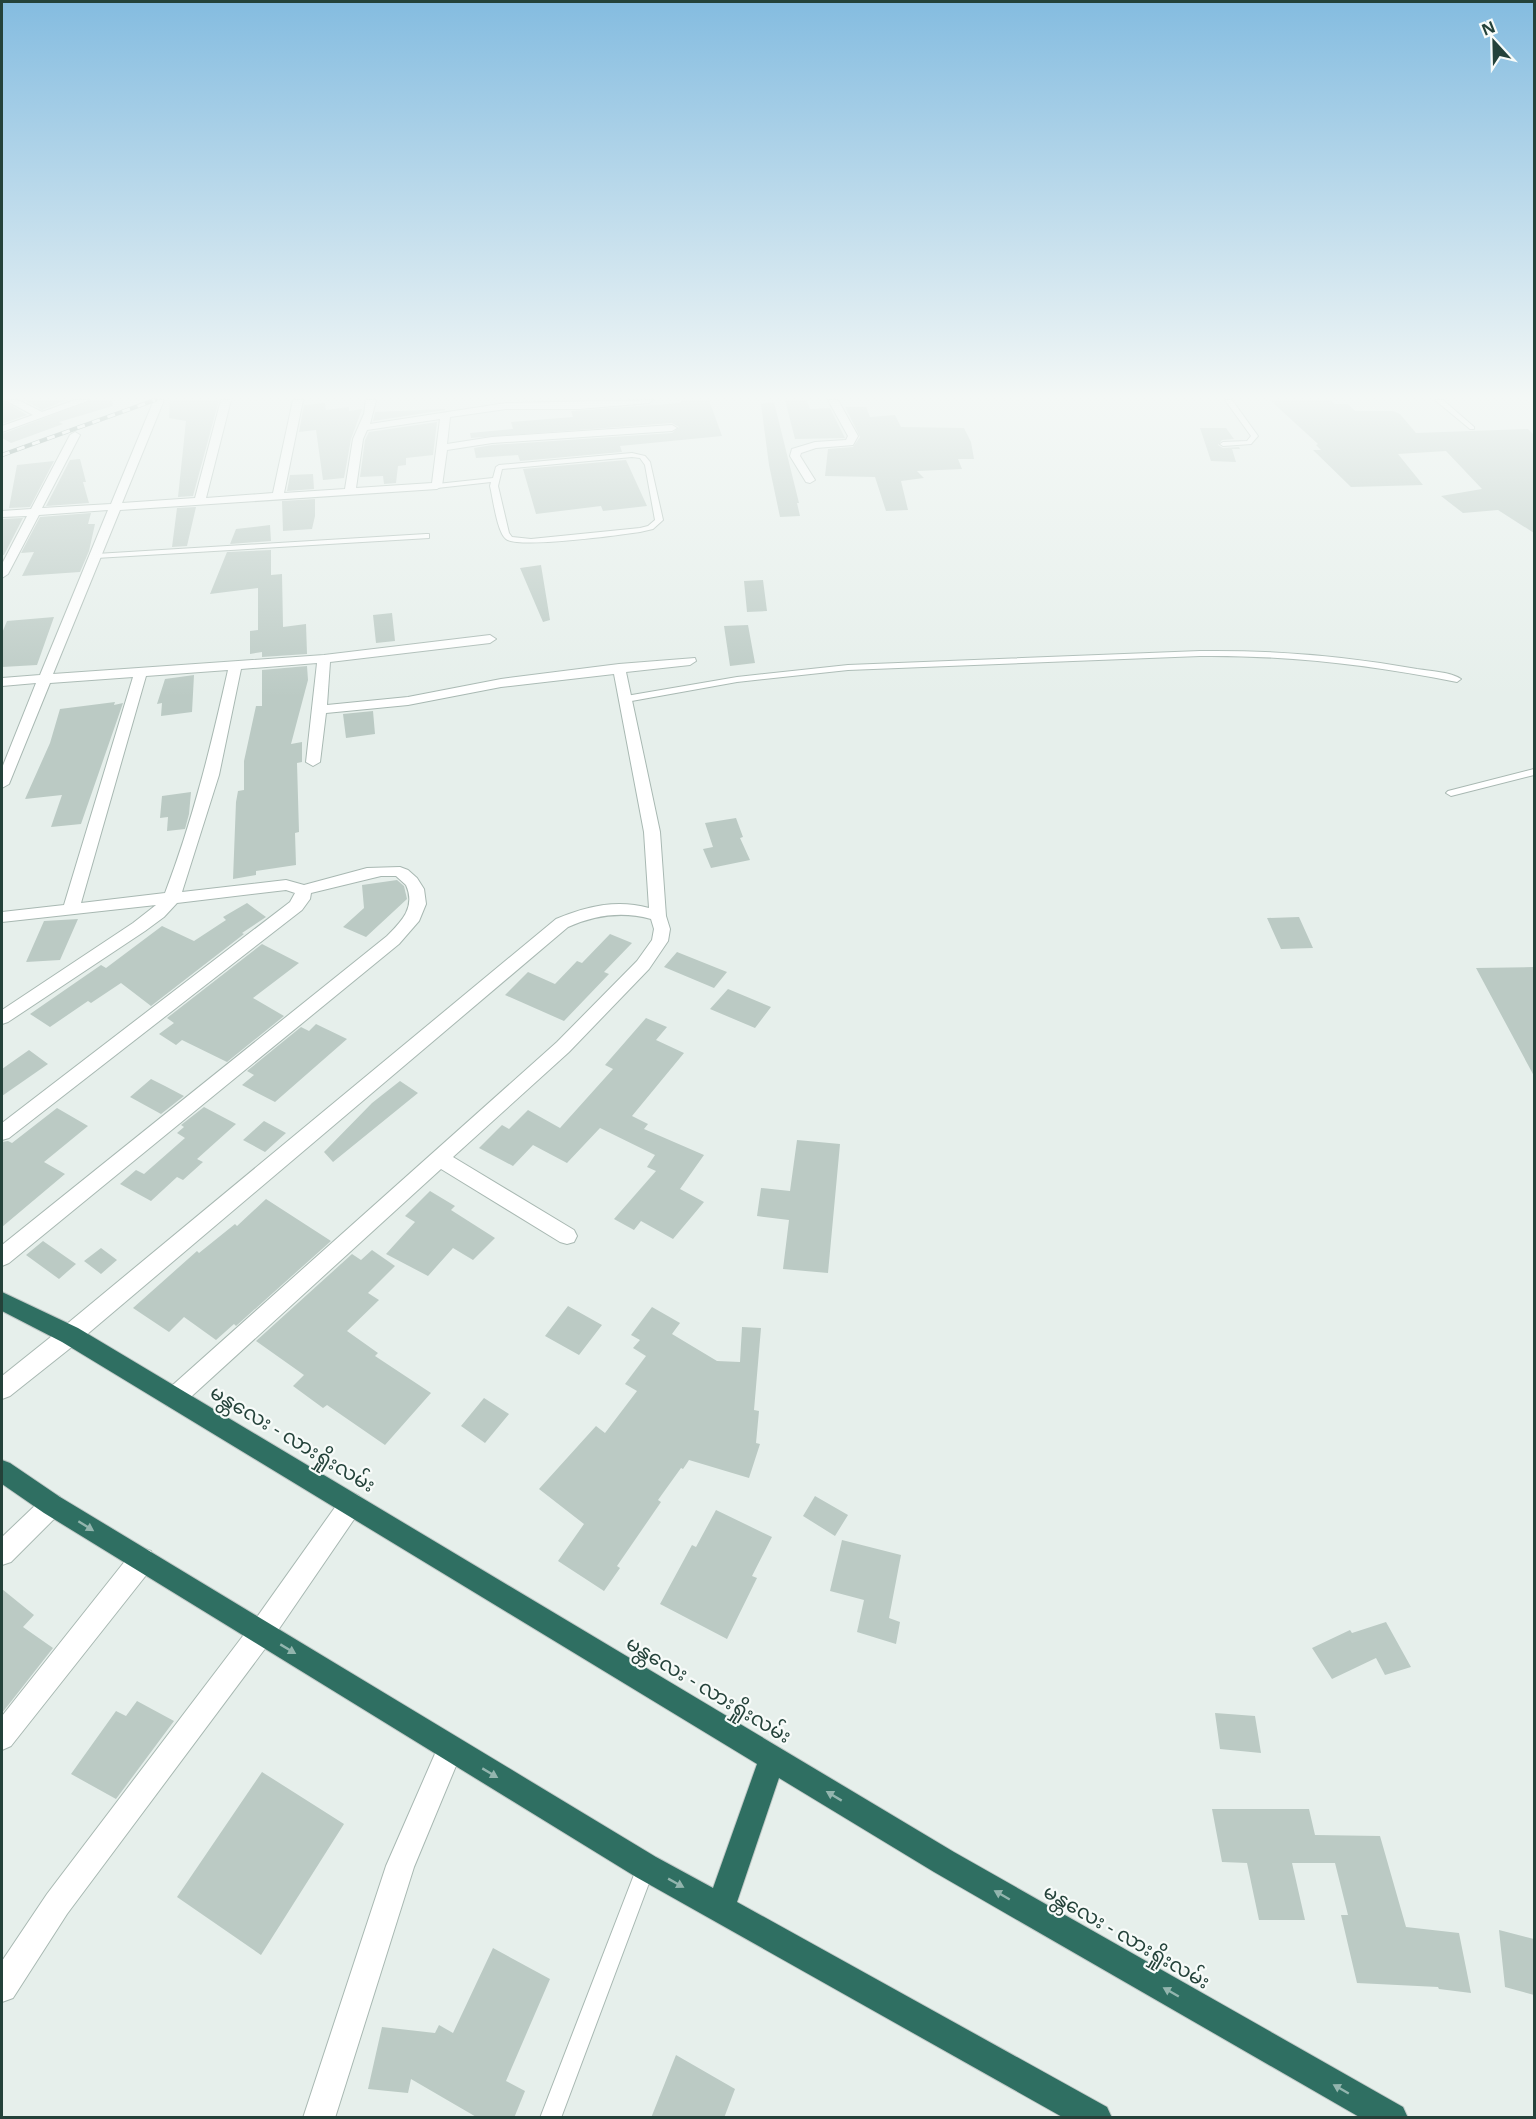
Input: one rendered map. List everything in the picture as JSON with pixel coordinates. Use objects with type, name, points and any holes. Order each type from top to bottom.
[{"type":"highway","name":"မန္တလေး - လားရှိုးလမ်း","points":[[2,1301],[70,1335],[944,1862],[1392,2118]]},
{"type":"highway","points":[[2,1471],[141,1560],[646,1867],[1096,2118]]},
{"type":"highway","points":[[720,1908],[772,1759]]},
{"type":"street","points":[[2,574],[40,499]]},
{"type":"street","points":[[2,784],[44,678],[120,499]]},
{"type":"street","points":[[2,514],[233,499]]},
{"type":"street","points":[[2,682],[324,659],[416,650],[490,639]]},
{"type":"street","points":[[313,762],[324,659]]},
{"type":"street","points":[[320,710],[408,700],[501,683],[690,661]]},
{"type":"street","points":[[2,1018],[158,913],[171,899],[188,854],[212,775],[236,664]]},
{"type":"street","points":[[174,1398],[563,1047],[643,965],[660,942],[662,929],[658,916],[652,832],[619,668]]},
{"type":"street","points":[[71,909],[141,671]]},
{"type":"street","points":[[2,917],[286,885],[304,890],[374,872],[399,871],[412,880],[419,896],[416,917],[393,940],[2,1257]]},
{"type":"street","points":[[2,1133],[296,906],[302,899],[304,890]]},
{"type":"street","points":[[2,1389],[70,1335],[562,923],[602,908],[622,907],[658,916]]},
{"type":"street","points":[[440,1159],[567,1236]]},
{"type":"street","points":[[2,1987],[57,1904],[261,1633],[351,1504]]},
{"type":"street","points":[[2,1553],[52,1505]]},
{"type":"street","points":[[2,1737],[141,1560]]},
{"type":"street","points":[[318,2118],[400,1866],[450,1749]]},
{"type":"lane","points":[[498,499],[506,533],[510,539],[518,541],[647,529],[656,525],[659,520],[655,499]]},
{"type":"lane","points":[[96,556],[426,536]]},
{"type":"lane","points":[[627,699],[681,686],[776,673],[897,664],[1114,659],[1218,653],[1301,656],[1390,665],[1457,679]]},
{"type":"lane","points":[[1450,793],[1534,772]]},
{"type":"lane","points":[[550,2118],[646,1867]]},
{"type":"building","points":[[11,499],[34,499],[30,507],[9,508]]},
{"type":"building","points":[[50,499],[88,499],[89,503],[46,506]]},
{"type":"building","points":[[315,499],[312,529],[283,531],[282,501]]},
{"type":"building","points":[[532,499],[644,499],[647,506],[603,511],[601,506],[536,514]]},
{"type":"building","points":[[776,499],[798,499],[800,516],[780,517]]},
{"type":"building","points":[[882,499],[905,499],[908,510],[886,511]]},
{"type":"building","points":[[1445,499],[1534,499],[1534,533],[1498,510],[1463,513]]},
{"type":"building","points":[[196,507],[187,546],[172,547],[177,508]]},
{"type":"building","points":[[91,513],[88,524],[95,524],[89,551],[80,572],[22,576],[34,552],[21,553],[40,517]]},
{"type":"building","points":[[23,518],[4,555],[2,555],[2,519]]},
{"type":"building","points":[[270,525],[271,541],[230,544],[236,529]]},
{"type":"building","points":[[271,550],[271,575],[282,574],[283,627],[306,624],[307,654],[262,657],[262,652],[250,654],[250,631],[258,630],[258,588],[210,594],[227,552]]},
{"type":"building","points":[[541,565],[550,620],[543,622],[520,568]]},
{"type":"building","points":[[763,580],[767,611],[747,612],[744,581]]},
{"type":"building","points":[[392,613],[395,641],[376,643],[373,615]]},
{"type":"building","points":[[54,617],[37,665],[2,667],[2,633],[7,621]]},
{"type":"building","points":[[748,625],[755,663],[730,666],[724,626]]},
{"type":"building","points":[[307,666],[308,680],[291,744],[302,742],[302,762],[297,763],[299,832],[295,833],[296,865],[256,871],[256,875],[233,879],[236,802],[238,791],[244,790],[244,761],[256,706],[262,706],[262,670]]},
{"type":"building","points":[[194,675],[192,712],[161,716],[162,703],[157,704],[165,679]]},
{"type":"building","points":[[115,702],[114,705],[123,703],[81,824],[51,827],[62,795],[25,799],[50,743],[60,709]]},
{"type":"building","points":[[373,711],[375,734],[346,738],[343,714]]},
{"type":"building","points":[[191,792],[185,829],[167,831],[168,817],[160,818],[162,796]]},
{"type":"building","points":[[736,818],[743,837],[740,838],[750,860],[711,868],[703,849],[713,847],[705,823]]},
{"type":"building","points":[[397,880],[404,886],[407,899],[366,937],[343,927],[364,908],[362,885]]},
{"type":"building","points":[[247,903],[266,917],[242,933],[244,934],[151,1006],[121,983],[91,1003],[88,1001],[50,1027],[30,1014],[101,965],[106,968],[162,926],[194,941],[226,920],[223,917]]},
{"type":"building","points":[[1299,917],[1313,948],[1281,949],[1267,918]]},
{"type":"building","points":[[78,919],[60,960],[26,962],[44,921]]},
{"type":"building","points":[[610,934],[632,943],[604,972],[609,974],[564,1021],[505,995],[528,972],[555,984],[577,961],[582,963]]},
{"type":"building","points":[[262,944],[299,963],[253,998],[284,1016],[227,1062],[182,1040],[176,1045],[159,1034],[174,1023],[167,1018]]},
{"type":"building","points":[[677,952],[727,972],[714,988],[664,967]]},
{"type":"building","points":[[1534,967],[1534,1076],[1476,968]]},
{"type":"building","points":[[728,989],[771,1007],[755,1028],[710,1009]]},
{"type":"building","points":[[646,1018],[667,1027],[656,1040],[684,1053],[632,1116],[648,1124],[644,1129],[704,1155],[680,1189],[704,1202],[673,1239],[641,1221],[634,1230],[614,1219],[656,1171],[647,1167],[655,1155],[600,1128],[567,1163],[533,1145],[513,1166],[479,1148],[502,1125],[509,1129],[528,1110],[560,1128],[613,1069],[605,1065]]},
{"type":"building","points":[[316,1024],[347,1039],[275,1102],[242,1085],[254,1075],[247,1071],[301,1027],[309,1031]]},
{"type":"building","points":[[29,1050],[48,1064],[2,1096],[2,1069]]},
{"type":"building","points":[[151,1079],[184,1096],[161,1114],[130,1097]]},
{"type":"building","points":[[400,1081],[418,1093],[333,1162],[324,1152],[372,1103]]},
{"type":"building","points":[[204,1107],[236,1124],[197,1159],[203,1162],[183,1180],[177,1177],[151,1201],[120,1184],[136,1170],[144,1174],[185,1138],[177,1133],[184,1127],[181,1125]]},
{"type":"building","points":[[57,1108],[88,1126],[44,1162],[65,1174],[2,1227],[2,1142],[12,1143]]},
{"type":"building","points":[[264,1121],[286,1133],[265,1152],[243,1140]]},
{"type":"building","points":[[797,1140],[840,1144],[828,1273],[783,1269],[789,1220],[757,1216],[761,1188],[790,1191]]},
{"type":"building","points":[[430,1191],[455,1206],[451,1210],[495,1238],[473,1260],[453,1248],[428,1276],[386,1254],[415,1222],[405,1216]]},
{"type":"building","points":[[266,1199],[331,1241],[236,1326],[234,1324],[216,1340],[184,1317],[169,1332],[133,1308],[197,1251],[199,1253],[235,1224],[237,1226]]},
{"type":"building","points":[[43,1241],[76,1264],[59,1279],[26,1255]]},
{"type":"building","points":[[101,1248],[117,1260],[101,1274],[84,1261]]},
{"type":"building","points":[[372,1250],[395,1266],[368,1293],[379,1300],[347,1331],[378,1353],[375,1356],[431,1393],[385,1445],[327,1405],[323,1408],[293,1386],[304,1375],[256,1341],[352,1254],[361,1260]]},
{"type":"building","points":[[568,1306],[602,1325],[579,1355],[545,1336]]},
{"type":"building","points":[[652,1307],[680,1323],[672,1334],[717,1361],[740,1362],[742,1327],[761,1328],[754,1410],[759,1411],[756,1443],[760,1444],[749,1478],[689,1460],[658,1500],[661,1502],[617,1566],[620,1568],[604,1591],[558,1561],[584,1524],[539,1489],[596,1426],[605,1433],[637,1391],[625,1384],[646,1356],[633,1348],[640,1340],[631,1335]]},
{"type":"building","points":[[484,1398],[509,1414],[485,1443],[461,1426]]},
{"type":"building","points":[[815,1496],[848,1515],[835,1536],[803,1516]]},
{"type":"building","points":[[716,1510],[772,1537],[752,1576],[757,1578],[727,1639],[660,1604],[692,1545],[696,1547]]},
{"type":"building","points":[[842,1540],[901,1555],[889,1618],[900,1622],[896,1644],[857,1632],[864,1600],[830,1591]]},
{"type":"building","points":[[2,1589],[34,1615],[23,1627],[53,1648],[2,1713]]},
{"type":"building","points":[[1386,1622],[1411,1667],[1385,1675],[1376,1658],[1332,1679],[1312,1648],[1350,1630],[1352,1633]]},
{"type":"building","points":[[137,1701],[174,1721],[116,1799],[71,1774],[116,1711],[126,1716]]},
{"type":"building","points":[[1215,1713],[1255,1716],[1261,1753],[1220,1749]]},
{"type":"building","points":[[262,1772],[344,1824],[261,1955],[177,1897]]},
{"type":"building","points":[[1212,1809],[1309,1809],[1315,1835],[1380,1836],[1406,1927],[1459,1933],[1471,1993],[1438,1987],[1357,1983],[1341,1915],[1348,1915],[1335,1863],[1292,1863],[1305,1920],[1259,1920],[1247,1863],[1222,1862]]},
{"type":"building","points":[[1499,1930],[1534,1939],[1534,1995],[1505,1987]]},
{"type":"building","points":[[493,1948],[550,1979],[506,2081],[525,2091],[514,2118],[478,2118],[411,2079],[408,2093],[368,2089],[382,2027],[435,2033],[439,2025],[453,2033]]},
{"type":"building","points":[[676,2055],[735,2089],[724,2118],[651,2118]]}]
